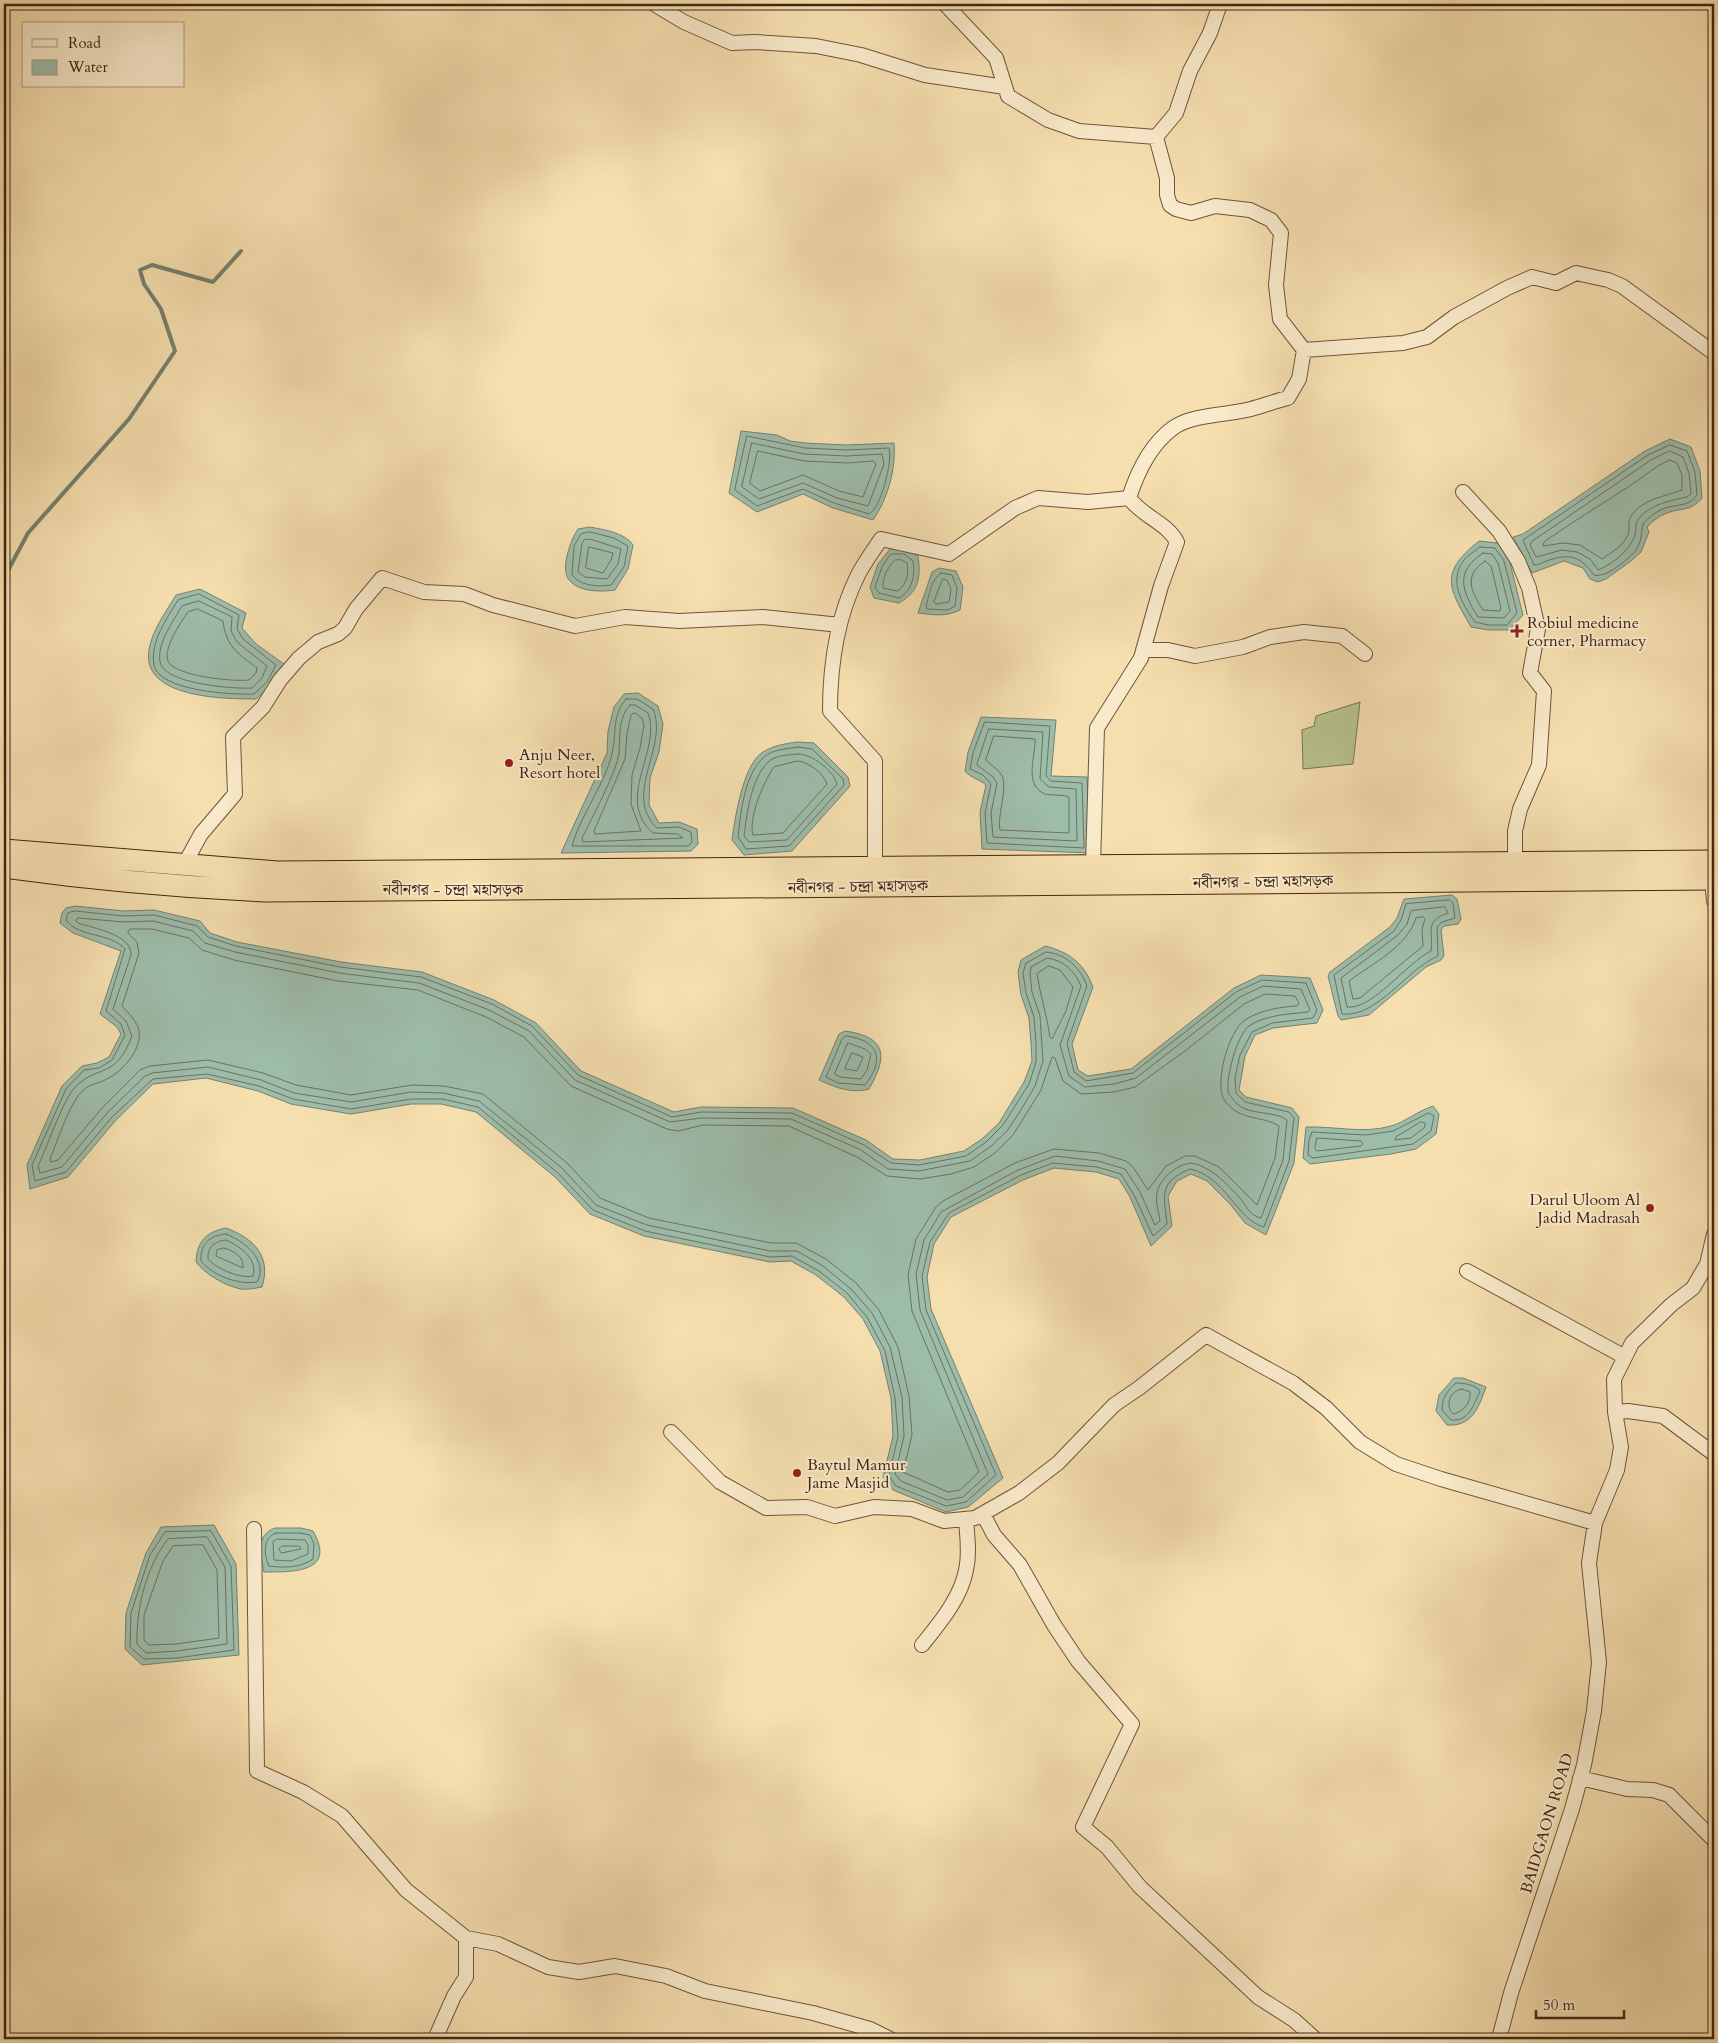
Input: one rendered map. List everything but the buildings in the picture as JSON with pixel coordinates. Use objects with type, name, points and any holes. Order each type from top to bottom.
[{"type":"highway","name":"নবীনগর - চন্দ্রা মহাসড়ক","points":[[4,850],[277,872],[1515,863],[1714,873]]},
{"type":"highway","name":"নবীনগর - চন্দ্রা মহাসড়ক","points":[[4,867],[118,881],[266,891],[1714,873]]},
{"type":"street","points":[[654,4],[684,22],[732,44],[755,42],[816,46],[861,55],[925,75],[1005,87]]},
{"type":"street","points":[[945,4],[996,58],[1008,96],[1048,120],[1079,131],[1156,137]]},
{"type":"street","points":[[1156,137],[1176,113],[1190,71],[1210,33],[1220,4]]},
{"type":"street","points":[[1129,498],[1136,478],[1157,444],[1174,427],[1202,418],[1250,409],[1288,398],[1299,379],[1304,350],[1280,319],[1276,285],[1281,233],[1271,220],[1250,210],[1215,206],[1191,213],[1176,209],[1170,205],[1167,195],[1167,178],[1156,137]]},
{"type":"street","points":[[1304,350],[1377,346],[1426,337],[1462,313],[1532,277],[1556,283],[1576,273],[1608,280],[1622,286],[1714,353]]},
{"type":"street","points":[[1463,492],[1499,531],[1518,561],[1529,588],[1538,629],[1530,673],[1544,692],[1539,765],[1520,809],[1515,831],[1515,863]]},
{"type":"street","points":[[875,869],[875,761],[830,711],[830,678],[840,625],[858,574],[881,539],[949,554],[1015,508],[1038,498],[1088,502],[1129,498]]},
{"type":"street","points":[[1093,866],[1097,728],[1141,658],[1161,586],[1177,542],[1170,530],[1135,506],[1129,498]]},
{"type":"street","points":[[184,865],[202,834],[234,794],[233,737],[263,707],[280,680],[299,658],[318,642],[338,634],[345,628],[356,609],[382,578],[424,592],[464,594],[493,605],[574,626],[625,618],[679,621],[763,617],[840,625]]},
{"type":"street","points":[[1143,650],[1168,650],[1195,656],[1244,647],[1270,637],[1304,632],[1342,636],[1365,654]]},
{"type":"street","points":[[1714,873],[1714,901]]},
{"type":"street","name":"BAIDGAON ROAD","points":[[1499,2039],[1511,1993],[1558,1854],[1580,1778],[1594,1712],[1599,1662],[1589,1563],[1595,1523],[1617,1470],[1621,1447],[1615,1412],[1614,1379],[1632,1343],[1670,1305],[1693,1288],[1707,1264],[1714,1234]]},
{"type":"street","points":[[1467,1271],[1625,1357]]},
{"type":"street","points":[[671,1432],[720,1482],[766,1508],[807,1507],[835,1516],[874,1507],[912,1509],[944,1521],[975,1518],[1019,1493],[1058,1463],[1114,1405],[1139,1388],[1206,1335],[1293,1383],[1326,1408],[1360,1442],[1396,1464],[1441,1479],[1595,1523]]},
{"type":"street","points":[[1615,1412],[1628,1411],[1663,1416],[1714,1454]]},
{"type":"street","points":[[983,1514],[994,1535],[1020,1565],[1054,1625],[1078,1661],[1132,1724],[1083,1827],[1107,1847],[1140,1887],[1258,1997],[1294,2020],[1315,2039]]},
{"type":"street","points":[[922,1645],[938,1626],[958,1592],[966,1572],[968,1548],[966,1519]]},
{"type":"street","points":[[254,1529],[257,1771],[303,1792],[342,1816],[406,1890],[466,1938],[498,1944],[548,1967],[579,1972],[615,1966],[666,1976],[705,1991],[813,2013],[870,2029],[890,2039]]},
{"type":"street","points":[[1580,1778],[1627,1789],[1653,1790],[1669,1795],[1714,1840]]},
{"type":"street","points":[[435,2039],[454,1996],[466,1977],[466,1938]]},
{"type":"green space","points":[[1360,702],[1353,764],[1303,769],[1302,730],[1314,726],[1316,716]]},
{"type":"water","points":[[741,431],[777,435],[790,441],[805,443],[846,445],[894,443],[894,463],[890,483],[883,502],[873,520],[833,508],[803,494],[757,512],[729,493]]},
{"type":"water","points":[[1670,439],[1691,447],[1700,471],[1702,498],[1698,502],[1690,507],[1667,513],[1654,521],[1647,527],[1649,532],[1641,552],[1606,579],[1598,582],[1590,579],[1583,568],[1564,561],[1532,573],[1513,537],[1523,534],[1645,451]]},
{"type":"water","points":[[590,527],[619,534],[633,545],[628,569],[615,590],[597,591],[585,589],[574,585],[567,576],[567,555],[572,540],[578,529]]},
{"type":"water","points":[[1479,541],[1498,543],[1509,559],[1523,615],[1509,630],[1488,630],[1471,627],[1453,591],[1451,581],[1458,562]]},
{"type":"water","points":[[890,549],[906,549],[918,556],[919,577],[915,589],[906,599],[899,603],[874,598],[870,587],[878,564]]},
{"type":"water","points":[[939,568],[956,571],[963,587],[960,610],[944,615],[918,613],[932,572]]},
{"type":"water","points":[[200,589],[246,613],[242,628],[256,644],[284,664],[271,685],[256,699],[225,698],[187,692],[171,687],[158,678],[150,666],[149,650],[153,635],[176,595]]},
{"type":"water","points":[[638,693],[658,706],[663,724],[659,752],[650,778],[649,805],[659,823],[679,822],[697,829],[698,844],[691,851],[561,853],[607,753],[608,731],[614,707],[624,694]]},
{"type":"water","points":[[981,717],[1056,720],[1051,776],[1087,777],[1090,853],[982,849],[980,812],[986,785],[965,771],[968,752]]},
{"type":"water","points":[[797,742],[814,743],[848,777],[850,786],[792,851],[744,855],[732,840],[741,792],[750,768],[756,758],[763,752],[780,745]]},
{"type":"water","points":[[1452,895],[1457,899],[1461,919],[1458,924],[1444,926],[1441,930],[1444,956],[1441,960],[1426,967],[1369,1015],[1341,1020],[1338,1016],[1328,976],[1330,972],[1390,927],[1397,918],[1404,899]]},
{"type":"water","points":[[75,906],[124,911],[154,910],[200,921],[210,933],[237,942],[341,962],[422,972],[494,1000],[536,1023],[581,1071],[674,1112],[701,1107],[793,1108],[866,1140],[893,1159],[920,1160],[964,1151],[982,1139],[999,1123],[1024,1082],[1032,1061],[1029,1018],[1021,995],[1018,972],[1021,960],[1045,946],[1054,948],[1075,960],[1085,971],[1093,987],[1072,1044],[1078,1070],[1088,1076],[1131,1069],[1234,988],[1261,975],[1310,978],[1323,1010],[1317,1023],[1273,1028],[1255,1035],[1245,1056],[1239,1090],[1246,1097],[1292,1108],[1299,1117],[1294,1163],[1266,1235],[1245,1223],[1230,1204],[1207,1181],[1191,1174],[1177,1181],[1168,1196],[1172,1226],[1151,1246],[1130,1197],[1119,1179],[1096,1172],[1054,1168],[1023,1180],[951,1217],[934,1244],[927,1277],[931,1309],[1003,1478],[968,1507],[946,1512],[893,1490],[883,1477],[893,1436],[891,1398],[880,1351],[863,1319],[844,1297],[816,1275],[791,1261],[770,1262],[644,1236],[590,1214],[555,1177],[476,1112],[441,1104],[411,1104],[351,1114],[291,1104],[258,1091],[206,1078],[153,1084],[116,1120],[68,1177],[30,1189],[27,1165],[62,1086],[82,1066],[97,1063],[109,1057],[121,1034],[117,1027],[100,1014],[121,951],[73,933],[60,923],[62,913],[66,908]]},
{"type":"water","points":[[845,1031],[869,1038],[876,1043],[880,1050],[879,1067],[869,1089],[850,1090],[819,1080],[839,1034]]},
{"type":"water","points":[[1433,1106],[1439,1114],[1436,1134],[1416,1149],[1310,1164],[1303,1158],[1306,1127],[1360,1130],[1381,1128],[1396,1124]]},
{"type":"water","points":[[226,1228],[244,1237],[258,1250],[264,1266],[262,1287],[243,1289],[228,1285],[210,1275],[196,1262],[198,1248],[204,1239],[213,1232]]},
{"type":"water","points":[[1454,1378],[1463,1378],[1486,1387],[1477,1408],[1468,1419],[1456,1425],[1447,1425],[1436,1411],[1439,1395]]},
{"type":"water","points":[[214,1525],[236,1564],[239,1655],[142,1665],[125,1649],[126,1613],[146,1553],[161,1527]]},
{"type":"water","points":[[275,1528],[301,1528],[313,1531],[319,1545],[320,1555],[316,1562],[299,1570],[264,1572],[261,1552],[262,1541],[264,1535]]},
{"type":"waterway","points":[[4,578],[28,533],[129,419],[175,351],[161,309],[144,284],[140,270],[152,265],[213,282],[241,251]]},
{"type":"place","name":"Robiul medicine corner, Pharmacy","points":[[1517,631]]},
{"type":"place","name":"Anju Neer, Resort hotel","points":[[509,763]]},
{"type":"place","name":"Darul Uloom Al Jadid Madrasah","points":[[1650,1208]]},
{"type":"place","name":"Baytul Mamur Jame Masjid","points":[[797,1473]]}]
